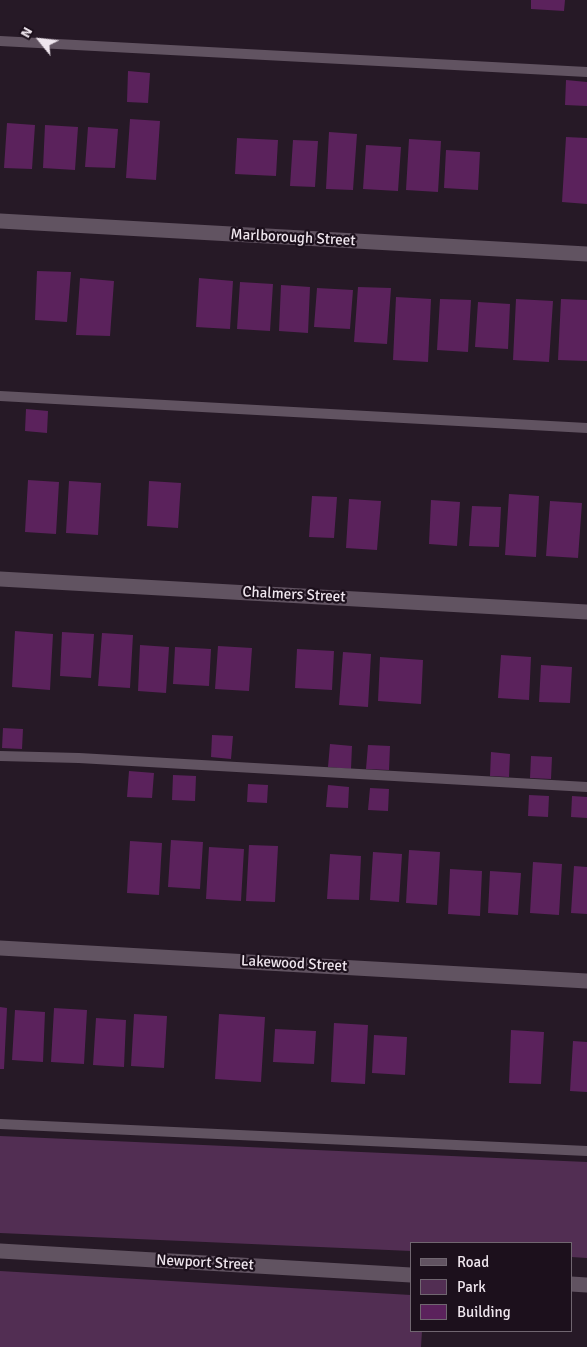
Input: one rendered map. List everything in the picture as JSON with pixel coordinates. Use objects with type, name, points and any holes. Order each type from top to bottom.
[{"type":"street","name":"Marlborough Street","points":[[0,221],[587,254]]},
{"type":"street","name":"Chalmers Street","points":[[0,579],[587,612]]},
{"type":"street","name":"Lakewood Street","points":[[0,948],[587,981]]},
{"type":"street","name":"Newport Street","points":[[0,1251],[410,1274]]},
{"type":"street","points":[[572,1284],[587,1285]]},
{"type":"lane","points":[[0,41],[587,72]]},
{"type":"lane","points":[[0,396],[587,428]]},
{"type":"lane","points":[[0,756],[79,758],[587,787]]},
{"type":"lane","points":[[0,1124],[587,1151]]},
{"type":"green space","points":[[0,1136],[587,1162],[587,1258],[572,1257],[572,1242],[410,1242],[410,1251],[0,1233]]},
{"type":"green space","points":[[0,1271],[410,1295],[410,1332],[422,1332],[421,1347],[0,1347]]},
{"type":"building","points":[[531,0],[565,0],[564,11],[531,9]]},
{"type":"building","points":[[128,71],[150,73],[148,103],[127,102]]},
{"type":"building","points":[[566,80],[587,82],[587,106],[565,105]]},
{"type":"building","points":[[130,119],[160,121],[156,180],[126,178]]},
{"type":"building","points":[[7,123],[35,125],[32,169],[4,168]]},
{"type":"building","points":[[45,125],[78,127],[75,170],[43,168]]},
{"type":"building","points":[[88,127],[118,129],[115,168],[85,167]]},
{"type":"building","points":[[329,132],[357,134],[353,190],[326,189]]},
{"type":"building","points":[[566,137],[587,138],[587,204],[562,202]]},
{"type":"building","points":[[237,138],[278,140],[276,176],[235,174]]},
{"type":"building","points":[[409,139],[441,141],[438,192],[406,190]]},
{"type":"building","points":[[293,140],[318,141],[315,187],[290,186]]},
{"type":"building","points":[[366,145],[401,147],[398,191],[363,189]]},
{"type":"building","points":[[446,150],[480,152],[478,190],[444,188]]},
{"type":"building","points":[[37,271],[71,272],[67,322],[35,320]]},
{"type":"building","points":[[80,278],[114,281],[110,336],[76,335]]},
{"type":"building","points":[[199,278],[233,281],[230,329],[196,327]]},
{"type":"building","points":[[240,282],[273,284],[270,331],[237,329]]},
{"type":"building","points":[[281,285],[310,287],[308,333],[279,331]]},
{"type":"building","points":[[358,287],[391,288],[387,344],[354,342]]},
{"type":"building","points":[[317,288],[353,290],[350,329],[314,327]]},
{"type":"building","points":[[396,297],[431,299],[428,362],[393,360]]},
{"type":"building","points":[[440,299],[471,300],[468,352],[437,350]]},
{"type":"building","points":[[516,299],[553,301],[549,362],[513,360]]},
{"type":"building","points":[[561,299],[587,300],[587,361],[558,360]]},
{"type":"building","points":[[478,302],[510,304],[508,349],[475,347]]},
{"type":"building","points":[[26,409],[48,411],[47,433],[25,431]]},
{"type":"building","points":[[28,480],[59,482],[56,534],[25,532]]},
{"type":"building","points":[[69,481],[101,483],[98,535],[66,533]]},
{"type":"building","points":[[149,481],[181,483],[178,528],[147,526]]},
{"type":"building","points":[[509,494],[539,496],[536,557],[505,555]]},
{"type":"building","points":[[312,496],[337,497],[334,538],[309,537]]},
{"type":"building","points":[[349,499],[381,501],[377,550],[346,548]]},
{"type":"building","points":[[431,500],[460,502],[457,546],[429,544]]},
{"type":"building","points":[[550,501],[582,503],[578,558],[546,556]]},
{"type":"building","points":[[472,506],[501,507],[499,547],[469,546]]},
{"type":"building","points":[[15,631],[53,634],[50,690],[12,687]]},
{"type":"building","points":[[62,632],[94,634],[91,678],[60,676]]},
{"type":"building","points":[[102,633],[133,635],[130,688],[98,686]]},
{"type":"building","points":[[140,645],[169,647],[166,693],[138,691]]},
{"type":"building","points":[[218,646],[252,648],[249,691],[215,689]]},
{"type":"building","points":[[175,647],[211,649],[209,686],[173,684]]},
{"type":"building","points":[[297,649],[334,651],[332,690],[295,688]]},
{"type":"building","points":[[343,652],[371,654],[368,707],[339,705]]},
{"type":"building","points":[[501,655],[531,657],[529,700],[498,698]]},
{"type":"building","points":[[380,657],[423,660],[421,704],[378,701]]},
{"type":"building","points":[[541,665],[572,667],[570,703],[539,702]]},
{"type":"building","points":[[3,728],[23,729],[22,749],[2,748]]},
{"type":"building","points":[[212,735],[233,736],[231,759],[211,757]]},
{"type":"building","points":[[330,744],[352,746],[351,769],[328,767]]},
{"type":"building","points":[[368,745],[390,746],[389,770],[366,769]]},
{"type":"building","points":[[491,752],[510,754],[509,777],[490,776]]},
{"type":"building","points":[[531,756],[552,757],[551,779],[530,778]]},
{"type":"building","points":[[129,771],[154,773],[152,798],[127,797]]},
{"type":"building","points":[[173,775],[196,776],[195,801],[172,800]]},
{"type":"building","points":[[248,784],[268,785],[267,803],[247,802]]},
{"type":"building","points":[[328,785],[349,787],[348,808],[326,807]]},
{"type":"building","points":[[370,788],[389,789],[388,811],[368,810]]},
{"type":"building","points":[[529,795],[549,796],[548,817],[528,816]]},
{"type":"building","points":[[572,796],[587,797],[587,818],[571,817]]},
{"type":"building","points":[[171,840],[203,842],[200,889],[168,887]]},
{"type":"building","points":[[130,841],[162,843],[159,895],[127,893]]},
{"type":"building","points":[[249,845],[278,846],[275,902],[246,901]]},
{"type":"building","points":[[209,847],[244,849],[241,901],[206,899]]},
{"type":"building","points":[[409,850],[440,852],[437,905],[406,903]]},
{"type":"building","points":[[373,852],[402,854],[399,902],[370,900]]},
{"type":"building","points":[[330,854],[361,856],[359,900],[327,899]]},
{"type":"building","points":[[533,862],[562,864],[559,915],[530,913]]},
{"type":"building","points":[[574,866],[587,867],[587,914],[571,913]]},
{"type":"building","points":[[450,869],[482,871],[480,916],[448,914]]},
{"type":"building","points":[[490,871],[521,873],[518,915],[488,913]]},
{"type":"building","points":[[0,1007],[7,1008],[4,1069],[0,1069]]},
{"type":"building","points":[[54,1008],[87,1010],[84,1064],[51,1062]]},
{"type":"building","points":[[15,1010],[45,1012],[43,1062],[12,1060]]},
{"type":"building","points":[[134,1014],[167,1016],[164,1068],[131,1066]]},
{"type":"building","points":[[219,1014],[265,1017],[261,1082],[215,1079]]},
{"type":"building","points":[[96,1018],[126,1020],[124,1067],[93,1065]]},
{"type":"building","points":[[334,1023],[368,1025],[365,1084],[331,1082]]},
{"type":"building","points":[[275,1029],[316,1031],[314,1064],[273,1062]]},
{"type":"building","points":[[511,1030],[544,1032],[541,1084],[509,1083]]},
{"type":"building","points":[[374,1035],[407,1037],[405,1075],[372,1073]]},
{"type":"building","points":[[573,1041],[587,1042],[587,1092],[570,1091]]}]
